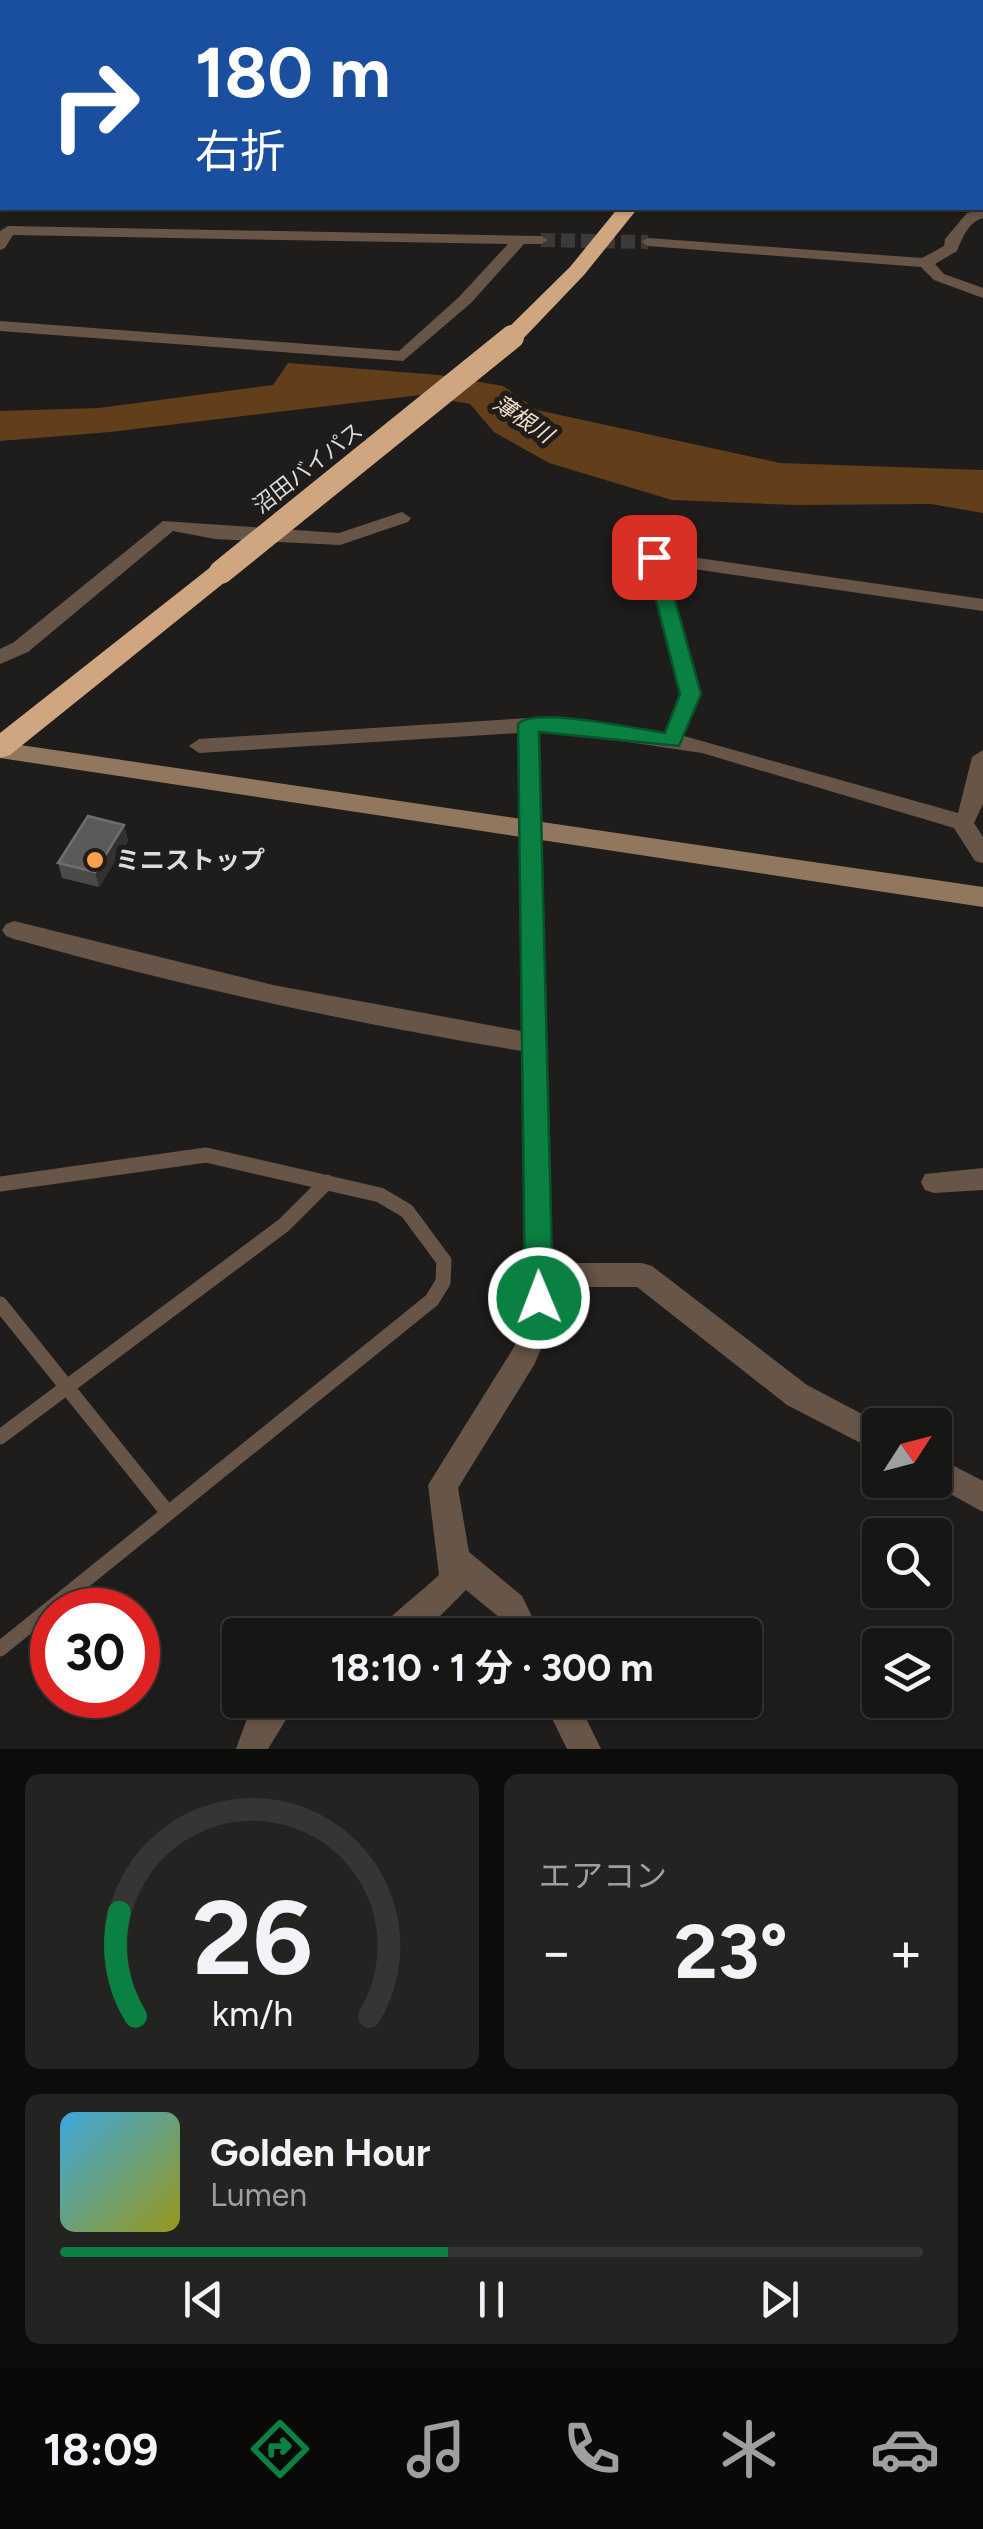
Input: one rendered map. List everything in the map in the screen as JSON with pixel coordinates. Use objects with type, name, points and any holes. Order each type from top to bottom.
[{"type":"highway","name":"沼田バイパス","points":[[0,749],[512,337],[578,271],[626,210]]},
{"type":"street","points":[[648,242],[926,262],[952,248],[952,239],[972,216],[983,213]]},
{"type":"street","points":[[0,245],[8,230],[541,240]]},
{"type":"street","points":[[0,326],[403,356],[466,300],[520,240]]},
{"type":"street","points":[[926,262],[940,277],[983,294]]},
{"type":"street","points":[[0,657],[21,648],[169,525],[215,533],[340,539],[402,518]]},
{"type":"street","points":[[622,553],[983,604]]},
{"type":"street","points":[[654,557],[690,694],[672,741]]},
{"type":"street","points":[[417,1618],[454,1582],[455,1560],[443,1485],[524,1356],[539,1322],[528,724]]},
{"type":"street","points":[[199,746],[528,724],[568,726],[704,746],[813,781],[880,796],[962,822],[983,855]]},
{"type":"street","points":[[0,749],[983,897]]},
{"type":"street","points":[[962,822],[970,813],[983,757]]},
{"type":"street","points":[[14,930],[214,980],[433,1027],[535,1043]]},
{"type":"street","points":[[934,1182],[983,1179]]},
{"type":"street","points":[[538,1275],[642,1275],[797,1395],[862,1429]]},
{"type":"street","points":[[952,1480],[983,1497]]},
{"type":"street","points":[[455,1560],[511,1607],[517,1618]]},
{"type":"street","points":[[252,1749],[267,1718]]},
{"type":"street","points":[[569,1718],[585,1749]]},
{"type":"lane","points":[[0,1184],[206,1155],[380,1195],[407,1210],[444,1261],[443,1282],[432,1300],[0,1650]]},
{"type":"lane","points":[[0,1437],[284,1225],[327,1182]]},
{"type":"lane","points":[[0,1304],[168,1513]]},
{"type":"water","name":"薄根川","points":[[288,363],[439,375],[503,386],[537,410],[780,463],[983,470],[983,513],[931,504],[795,505],[672,500],[549,463],[494,432],[470,404],[420,395],[110,432],[0,441],[0,411],[99,408],[273,385]]},
{"type":"building","points":[[88,816],[124,825],[95,872],[58,863]]},
{"type":"tunnel","points":[[541,240],[648,242]]},
{"type":"place","name":"ミニストップ","points":[[95,860]]},
{"type":"route","points":[[539,1298],[528,724],[672,741],[690,694],[654,557]]}]
